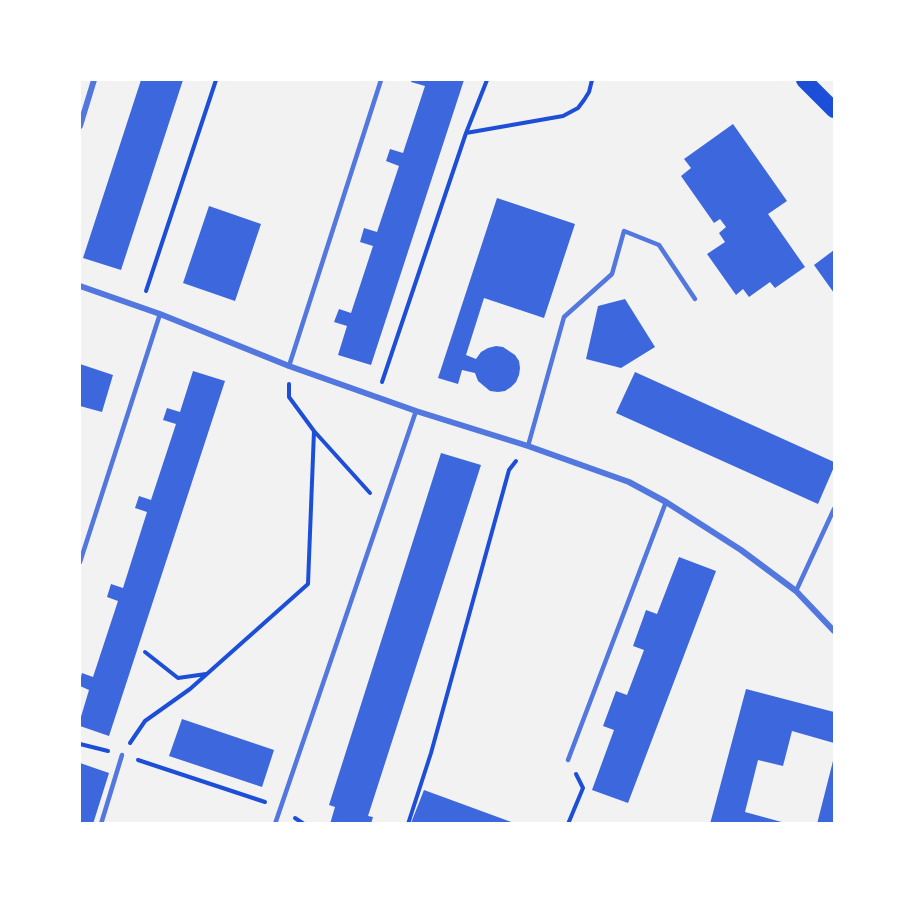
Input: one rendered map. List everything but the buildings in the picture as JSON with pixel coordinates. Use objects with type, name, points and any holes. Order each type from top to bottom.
[{"type":"highway","points":[[804,80],[834,110]]},
{"type":"street","points":[[80,126],[94,80]]},
{"type":"street","points":[[80,286],[142,306],[289,366],[630,482],[741,550],[796,591],[834,631]]},
{"type":"lane","points":[[289,366],[381,80]]},
{"type":"lane","points":[[528,446],[564,317],[612,274],[624,231],[659,245],[695,299]]},
{"type":"lane","points":[[80,562],[160,314]]},
{"type":"lane","points":[[275,824],[416,411]]},
{"type":"lane","points":[[568,760],[666,502]]},
{"type":"lane","points":[[796,591],[834,509]]},
{"type":"lane","points":[[101,824],[122,755]]},
{"type":"path","points":[[142,306],[216,80]]},
{"type":"path","points":[[377,397],[466,133],[487,80]]},
{"type":"path","points":[[466,133],[563,116],[578,108],[589,92],[592,80]]},
{"type":"path","points":[[289,366],[290,397],[314,431],[383,507]]},
{"type":"path","points":[[122,755],[146,721],[190,689],[308,584],[314,431]]},
{"type":"path","points":[[408,824],[431,753],[509,470],[528,446]]},
{"type":"path","points":[[145,652],[178,678],[207,674]]},
{"type":"path","points":[[80,744],[122,755],[281,807],[304,824]]},
{"type":"path","points":[[568,760],[583,788],[568,824]]}]
